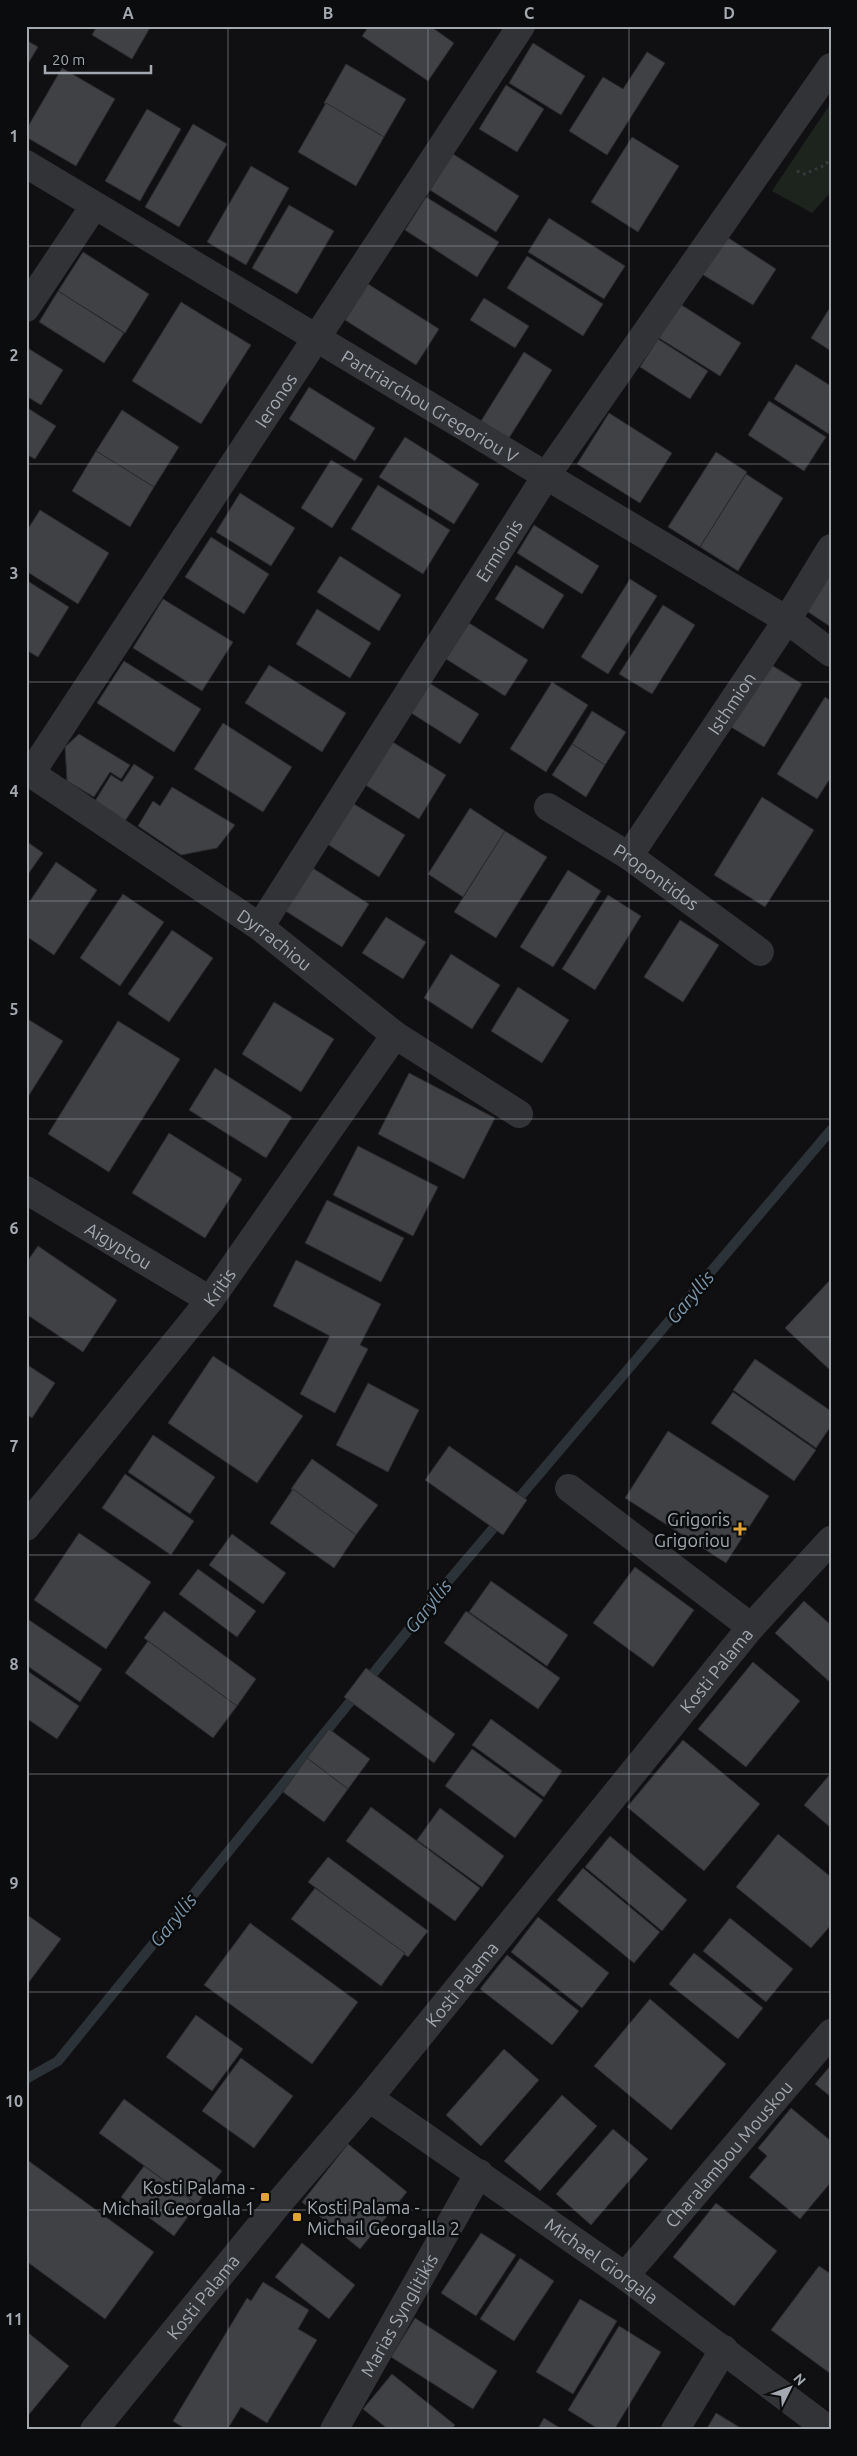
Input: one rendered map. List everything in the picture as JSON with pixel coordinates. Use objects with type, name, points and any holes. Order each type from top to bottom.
[{"type":"street","name":"Ieronos","points":[[29,771],[521,26]]},
{"type":"street","name":"Ermionis","points":[[260,927],[546,476],[750,180],[831,67]]},
{"type":"street","name":"Partriarchou Gregoriou V","points":[[26,164],[787,620],[831,653]]},
{"type":"street","points":[[26,308],[94,206]]},
{"type":"street","name":"Isthmion","points":[[629,856],[787,620],[831,548]]},
{"type":"street","name":"Dyrrachiou","points":[[29,771],[260,927],[395,1035],[519,1114]]},
{"type":"street","name":"Propontidos","points":[[548,807],[629,856],[760,952]]},
{"type":"street","name":"Kritis","points":[[26,1528],[210,1300],[395,1035]]},
{"type":"street","name":"Aigyptou","points":[[27,1191],[210,1300]]},
{"type":"street","points":[[569,1488],[751,1628]]},
{"type":"street","name":"Kosti Palama","points":[[94,2430],[278,2204],[370,2098],[751,1628],[831,1540]]},
{"type":"street","name":"Charalambou Mouskou","points":[[625,2276],[831,2032]]},
{"type":"street","name":"Michael Giorgala","points":[[370,2098],[625,2276],[829,2430]]},
{"type":"street","name":"Marias Synglitikis","points":[[334,2430],[479,2173]]},
{"type":"street","points":[[675,2430],[724,2349]]},
{"type":"path","points":[[796,171],[805,174],[825,164],[831,158]]},
{"type":"shaded area","points":[[831,103],[831,192],[812,213],[772,191]]},
{"type":"building","points":[[97,26],[151,26],[132,59],[92,35]]},
{"type":"building","points":[[369,26],[430,26],[454,43],[428,81],[362,36]]},
{"type":"building","points":[[26,40],[38,47],[26,67]]},
{"type":"building","points":[[533,43],[585,76],[561,115],[509,83]]},
{"type":"building","points":[[647,52],[665,63],[607,155],[569,131],[603,77],[623,89]]},
{"type":"building","points":[[346,64],[406,99],[384,137],[324,103]]},
{"type":"building","points":[[62,68],[115,99],[76,166],[26,137],[26,130]]},
{"type":"building","points":[[506,85],[544,109],[517,152],[479,129]]},
{"type":"building","points":[[326,103],[384,137],[356,186],[298,152]]},
{"type":"building","points":[[147,109],[181,129],[140,201],[105,181]]},
{"type":"building","points":[[193,124],[227,144],[179,227],[145,207]]},
{"type":"building","points":[[632,137],[679,166],[638,232],[591,202]]},
{"type":"building","points":[[453,154],[519,196],[496,232],[430,190]]},
{"type":"building","points":[[251,166],[289,188],[246,265],[207,242]]},
{"type":"building","points":[[426,197],[499,242],[477,277],[405,230]]},
{"type":"building","points":[[289,205],[334,231],[297,294],[252,268]]},
{"type":"building","points":[[549,218],[625,266],[604,299],[528,252]]},
{"type":"building","points":[[724,235],[776,269],[753,305],[700,273]]},
{"type":"building","points":[[83,252],[149,294],[125,333],[58,291]]},
{"type":"building","points":[[527,256],[603,304],[583,336],[507,288]]},
{"type":"building","points":[[368,284],[439,329],[416,365],[345,320]]},
{"type":"building","points":[[58,291],[124,333],[104,363],[39,322]]},
{"type":"building","points":[[484,298],[529,326],[515,348],[470,320]]},
{"type":"building","points":[[181,302],[251,345],[201,424],[132,381]]},
{"type":"building","points":[[680,304],[741,343],[720,376],[659,338]]},
{"type":"building","points":[[831,306],[831,351],[811,338]]},
{"type":"building","points":[[658,339],[708,371],[690,399],[640,367]]},
{"type":"building","points":[[26,347],[63,370],[41,405],[26,396]]},
{"type":"building","points":[[524,352],[552,370],[509,438],[481,421]]},
{"type":"building","points":[[796,364],[831,386],[829,434],[774,399]]},
{"type":"building","points":[[309,387],[375,428],[355,461],[289,419]]},
{"type":"building","points":[[769,401],[826,437],[804,471],[748,435]]},
{"type":"building","points":[[26,407],[56,426],[35,459],[26,454]]},
{"type":"building","points":[[122,410],[179,447],[154,487],[96,451]]},
{"type":"building","points":[[609,413],[672,453],[640,503],[577,464]]},
{"type":"building","points":[[405,437],[479,484],[454,524],[379,477]]},
{"type":"building","points":[[96,451],[154,487],[130,527],[72,491]]},
{"type":"building","points":[[716,452],[747,472],[700,547],[668,527]]},
{"type":"building","points":[[331,460],[363,479],[332,528],[301,508]]},
{"type":"building","points":[[746,474],[783,498],[738,571],[700,547]]},
{"type":"building","points":[[378,485],[450,530],[423,574],[351,529]]},
{"type":"building","points":[[240,493],[295,528],[271,566],[216,532]]},
{"type":"building","points":[[40,510],[109,553],[78,604],[26,571],[26,532]]},
{"type":"building","points":[[534,525],[599,566],[582,594],[517,553]]},
{"type":"building","points":[[211,537],[269,574],[244,614],[185,577]]},
{"type":"building","points":[[340,556],[401,595],[379,631],[317,592]]},
{"type":"building","points":[[516,565],[564,595],[543,629],[495,599]]},
{"type":"building","points":[[831,572],[831,627],[805,610]]},
{"type":"building","points":[[630,579],[657,596],[608,674],[581,657]]},
{"type":"building","points":[[26,580],[69,607],[38,657],[26,650]]},
{"type":"building","points":[[163,599],[233,642],[202,691],[133,648]]},
{"type":"building","points":[[663,605],[695,625],[652,694],[619,674]]},
{"type":"building","points":[[317,609],[371,643],[350,678],[296,644]]},
{"type":"building","points":[[469,623],[528,660],[505,696],[446,659]]},
{"type":"building","points":[[124,661],[201,709],[174,752],[97,703]]},
{"type":"building","points":[[765,661],[802,684],[764,747],[726,724]]},
{"type":"building","points":[[269,665],[346,713],[322,752],[245,703]]},
{"type":"building","points":[[426,681],[479,714],[460,744],[408,711]]},
{"type":"building","points":[[552,682],[588,705],[546,772],[510,749]]},
{"type":"building","points":[[825,697],[831,701],[831,777],[817,799],[777,774]]},
{"type":"building","points":[[592,711],[626,732],[605,765],[572,744]]},
{"type":"building","points":[[223,723],[292,767],[263,812],[194,769]]},
{"type":"building","points":[[79,734],[130,765],[121,779],[110,772],[94,797],[67,781],[65,747]]},
{"type":"building","points":[[391,741],[446,775],[419,819],[364,784]]},
{"type":"building","points":[[572,744],[605,765],[586,797],[552,775]]},
{"type":"building","points":[[134,764],[154,777],[125,821],[95,801],[111,775],[122,782]]},
{"type":"building","points":[[172,787],[235,825],[217,848],[181,855],[138,826],[153,801],[160,806]]},
{"type":"building","points":[[762,797],[814,830],[765,907],[714,875]]},
{"type":"building","points":[[349,801],[405,835],[379,877],[324,842]]},
{"type":"building","points":[[470,808],[505,831],[463,897],[428,874]]},
{"type":"building","points":[[505,831],[547,857],[496,938],[454,912]]},
{"type":"building","points":[[26,841],[43,853],[26,877]]},
{"type":"building","points":[[56,862],[97,890],[54,955],[26,936],[26,907]]},
{"type":"building","points":[[311,867],[369,904],[342,947],[284,910]]},
{"type":"building","points":[[568,870],[601,891],[553,967],[520,947]]},
{"type":"building","points":[[123,894],[164,922],[120,986],[80,958]]},
{"type":"building","points":[[608,895],[641,916],[595,990],[562,969]]},
{"type":"building","points":[[386,917],[426,942],[403,979],[362,953]]},
{"type":"building","points":[[680,920],[719,945],[683,1002],[644,977]]},
{"type":"building","points":[[172,930],[213,958],[169,1022],[128,994]]},
{"type":"building","points":[[451,954],[500,985],[472,1029],[424,998]]},
{"type":"building","points":[[518,987],[569,1020],[542,1063],[491,1031]]},
{"type":"building","points":[[274,1002],[334,1039],[301,1092],[242,1054]]},
{"type":"building","points":[[26,1018],[63,1041],[26,1100]]},
{"type":"building","points":[[118,1021],[180,1059],[109,1172],[48,1134]]},
{"type":"building","points":[[215,1068],[292,1117],[266,1158],[189,1110]]},
{"type":"building","points":[[409,1073],[495,1118],[464,1179],[378,1134]]},
{"type":"building","points":[[169,1133],[242,1179],[205,1238],[132,1193]]},
{"type":"building","points":[[358,1146],[438,1187],[413,1236],[333,1195]]},
{"type":"building","points":[[327,1200],[404,1238],[381,1282],[305,1243]]},
{"type":"building","points":[[38,1246],[117,1300],[83,1352],[26,1314],[26,1263]]},
{"type":"building","points":[[296,1260],[381,1304],[360,1345],[368,1349],[335,1413],[300,1394],[330,1336],[273,1306]]},
{"type":"building","points":[[831,1279],[831,1371],[785,1328]]},
{"type":"building","points":[[213,1356],[303,1416],[257,1483],[168,1423]]},
{"type":"building","points":[[755,1359],[831,1411],[831,1426],[816,1448],[733,1390]]},
{"type":"building","points":[[26,1364],[55,1383],[32,1418],[26,1414]]},
{"type":"building","points":[[368,1383],[419,1410],[388,1472],[336,1445]]},
{"type":"building","points":[[733,1392],[816,1450],[794,1481],[711,1423]]},
{"type":"building","points":[[668,1431],[769,1496],[726,1563],[625,1498]]},
{"type":"building","points":[[153,1435],[215,1477],[190,1514],[128,1472]]},
{"type":"building","points":[[449,1446],[527,1500],[503,1535],[425,1480]]},
{"type":"building","points":[[312,1459],[378,1505],[356,1535],[291,1489]]},
{"type":"building","points":[[125,1474],[194,1521],[171,1555],[102,1508]]},
{"type":"building","points":[[293,1489],[356,1535],[334,1568],[270,1523]]},
{"type":"building","points":[[79,1533],[151,1582],[106,1649],[34,1600]]},
{"type":"building","points":[[232,1534],[286,1573],[263,1604],[209,1565]]},
{"type":"building","points":[[635,1567],[694,1610],[653,1667],[593,1623]]},
{"type":"building","points":[[198,1569],[256,1611],[237,1637],[179,1594]]},
{"type":"building","points":[[491,1581],[568,1635],[547,1666],[469,1612]]},
{"type":"building","points":[[804,1601],[831,1625],[831,1683],[775,1633]]},
{"type":"building","points":[[164,1611],[256,1679],[237,1706],[144,1638]]},
{"type":"building","points":[[466,1611],[560,1678],[538,1709],[444,1643]]},
{"type":"building","points":[[26,1618],[102,1669],[80,1702],[26,1665]]},
{"type":"building","points":[[148,1641],[237,1706],[213,1738],[125,1673]]},
{"type":"building","points":[[753,1662],[800,1701],[746,1767],[698,1729]]},
{"type":"building","points":[[366,1668],[455,1734],[434,1763],[344,1697]]},
{"type":"building","points":[[26,1670],[79,1706],[57,1739],[26,1718]]},
{"type":"building","points":[[491,1719],[562,1771],[544,1797],[472,1745]]},
{"type":"building","points":[[329,1729],[370,1759],[348,1789],[307,1758]]},
{"type":"building","points":[[683,1740],[760,1804],[704,1871],[627,1807]]},
{"type":"building","points":[[472,1749],[543,1800],[515,1838],[445,1786]]},
{"type":"building","points":[[307,1758],[348,1789],[324,1822],[283,1792]]},
{"type":"building","points":[[831,1773],[831,1828],[804,1805]]},
{"type":"building","points":[[371,1807],[480,1888],[455,1921],[346,1841]]},
{"type":"building","points":[[440,1808],[504,1856],[482,1887],[417,1840]]},
{"type":"building","points":[[778,1834],[831,1877],[831,1925],[811,1948],[736,1887]]},
{"type":"building","points":[[610,1836],[687,1900],[662,1931],[585,1867]]},
{"type":"building","points":[[328,1857],[428,1931],[408,1957],[308,1882]]},
{"type":"building","points":[[583,1868],[660,1932],[634,1963],[557,1900]]},
{"type":"building","points":[[315,1888],[405,1953],[381,1986],[291,1919]]},
{"type":"building","points":[[26,1914],[61,1939],[26,1986]]},
{"type":"building","points":[[538,1917],[609,1973],[582,2008],[511,1952]]},
{"type":"building","points":[[730,1918],[793,1969],[766,2002],[703,1951]]},
{"type":"building","points":[[250,1923],[358,2002],[312,2064],[204,1985]]},
{"type":"building","points":[[694,1953],[763,2008],[738,2039],[669,1984]]},
{"type":"building","points":[[507,1955],[579,2011],[552,2045],[480,1989]]},
{"type":"building","points":[[650,1999],[726,2064],[671,2130],[594,2066]]},
{"type":"building","points":[[196,2015],[243,2049],[212,2091],[166,2057]]},
{"type":"building","points":[[504,2049],[539,2080],[481,2146],[446,2115]]},
{"type":"building","points":[[241,2058],[293,2096],[254,2148],[202,2111]]},
{"type":"building","points":[[831,2065],[831,2097],[815,2084]]},
{"type":"building","points":[[562,2095],[597,2126],[540,2191],[504,2161]]},
{"type":"building","points":[[124,2099],[222,2171],[197,2204],[99,2133]]},
{"type":"building","points":[[791,2108],[831,2141],[831,2182],[800,2219],[749,2177],[767,2156],[758,2148]]},
{"type":"building","points":[[613,2129],[648,2159],[591,2225],[556,2194]]},
{"type":"building","points":[[348,2144],[407,2192],[360,2249],[302,2202]]},
{"type":"building","points":[[26,2159],[154,2252],[105,2319],[26,2261]]},
{"type":"building","points":[[144,2166],[197,2204],[174,2236],[121,2197]]},
{"type":"building","points":[[716,2203],[777,2251],[734,2306],[673,2257]]},
{"type":"building","points":[[481,2233],[516,2255],[476,2316],[441,2293]]},
{"type":"building","points":[[302,2243],[355,2285],[329,2319],[275,2277]]},
{"type":"building","points":[[520,2258],[554,2281],[514,2341],[480,2319]]},
{"type":"building","points":[[819,2266],[831,2274],[831,2374],[771,2330]]},
{"type":"building","points":[[263,2282],[309,2310],[298,2329],[317,2340],[267,2423],[241,2407],[227,2430],[187,2430],[173,2421],[247,2298],[251,2301]]},
{"type":"building","points":[[580,2299],[617,2321],[573,2394],[536,2372]]},
{"type":"building","points":[[415,2318],[497,2371],[473,2409],[391,2357]]},
{"type":"building","points":[[619,2326],[661,2352],[614,2430],[600,2430],[568,2410]]},
{"type":"building","points":[[26,2331],[69,2366],[26,2418]]},
{"type":"building","points":[[392,2374],[455,2425],[451,2430],[389,2430],[363,2409]]},
{"type":"building","points":[[716,2413],[744,2430],[706,2430]]},
{"type":"building","points":[[544,2418],[563,2430],[537,2430]]},
{"type":"waterway","name":"Garyllis","points":[[513,1505],[831,1130]]},
{"type":"waterway","name":"Garyllis","points":[[26,2079],[58,2061],[445,1585],[502,1518]]},
{"type":"place","name":"Grigoris Grigoriou","points":[[740,1529]]},
{"type":"place","name":"Kosti Palama - Michail Georgalla 1","points":[[265,2197]]},
{"type":"place","name":"Kosti Palama - Michail Georgalla 2","points":[[297,2217]]}]
